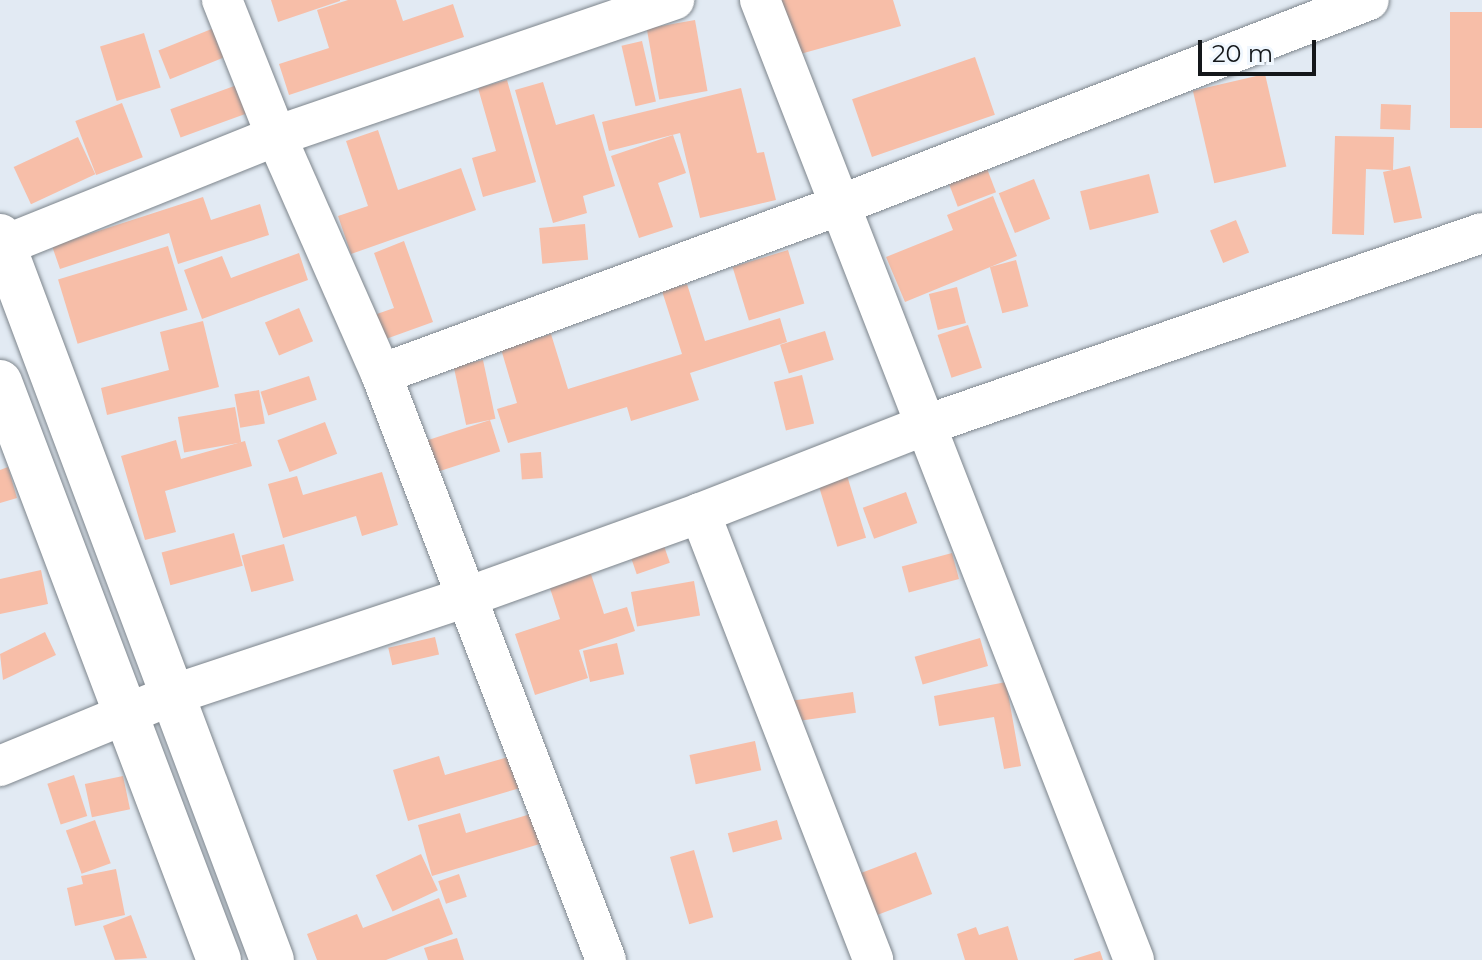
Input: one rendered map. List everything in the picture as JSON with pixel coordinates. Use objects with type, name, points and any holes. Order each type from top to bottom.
[{"type":"street","points":[[222,0],[276,136],[381,374],[606,960]]},
{"type":"street","points":[[272,960],[1,243],[276,136],[674,0]]},
{"type":"street","points":[[760,0],[1134,960]]},
{"type":"street","points":[[381,374],[840,205],[1369,0]]},
{"type":"street","points":[[0,766],[172,695],[467,597],[700,513],[926,425],[1482,233]]},
{"type":"street","points":[[0,382],[219,960]]},
{"type":"street","points":[[700,513],[873,960]]},
{"type":"building","points":[[271,0],[340,0],[340,1],[278,22]]},
{"type":"building","points":[[348,0],[396,0],[403,21],[453,4],[464,37],[289,95],[279,64],[329,48],[317,10]]},
{"type":"building","points":[[778,0],[893,0],[901,26],[793,56]]},
{"type":"building","points":[[1450,12],[1482,12],[1482,128],[1450,128]]},
{"type":"building","points":[[695,20],[708,91],[659,99],[647,29]]},
{"type":"building","points":[[214,28],[226,57],[170,79],[158,50]]},
{"type":"building","points":[[144,33],[161,88],[117,101],[100,46]]},
{"type":"building","points":[[642,41],[656,101],[635,106],[622,46]]},
{"type":"building","points":[[975,57],[995,115],[872,157],[852,99]]},
{"type":"building","points":[[1265,74],[1286,167],[1214,183],[1193,91]]},
{"type":"building","points":[[507,80],[536,182],[483,197],[472,158],[496,151],[478,88]]},
{"type":"building","points":[[543,82],[556,125],[594,114],[615,186],[583,196],[587,213],[553,223],[515,90]]},
{"type":"building","points":[[237,85],[247,113],[181,137],[170,109]]},
{"type":"building","points":[[741,88],[757,153],[764,152],[776,200],[700,218],[680,133],[609,151],[602,122]]},
{"type":"building","points":[[122,103],[143,157],[96,175],[75,121]]},
{"type":"building","points":[[1381,104],[1411,105],[1410,130],[1380,129]]},
{"type":"building","points":[[378,130],[398,190],[461,168],[476,210],[351,254],[338,216],[368,206],[346,141]]},
{"type":"building","points":[[673,135],[686,173],[658,183],[673,227],[639,238],[611,156]]},
{"type":"building","points":[[1335,136],[1394,137],[1393,170],[1410,166],[1422,218],[1394,223],[1383,172],[1392,170],[1366,169],[1364,235],[1332,234]]},
{"type":"building","points":[[78,137],[95,174],[31,204],[14,167]]},
{"type":"building","points":[[986,166],[996,192],[958,207],[948,181]]},
{"type":"building","points":[[1149,174],[1159,213],[1090,230],[1080,191]]},
{"type":"building","points":[[1034,179],[1050,219],[1015,233],[999,193]]},
{"type":"building","points":[[993,196],[1017,256],[905,302],[886,257],[953,230],[947,215]]},
{"type":"building","points":[[203,197],[211,220],[260,204],[269,235],[178,264],[169,233],[60,269],[52,246]]},
{"type":"building","points":[[1236,220],[1249,252],[1223,263],[1210,230]]},
{"type":"building","points":[[585,224],[588,260],[542,264],[539,228]]},
{"type":"building","points":[[404,241],[433,322],[383,340],[374,315],[394,308],[374,253]]},
{"type":"building","points":[[168,246],[188,310],[78,344],[58,280]]},
{"type":"building","points":[[788,250],[804,304],[749,321],[733,267]]},
{"type":"building","points":[[299,253],[308,280],[202,319],[184,270],[222,256],[231,278]]},
{"type":"building","points":[[1016,260],[1028,306],[1002,313],[990,267]]},
{"type":"building","points":[[687,284],[705,341],[780,318],[787,342],[690,373],[699,400],[631,421],[627,407],[508,443],[497,409],[517,403],[501,349],[551,334],[568,389],[682,354],[662,291]]},
{"type":"building","points":[[957,287],[966,323],[938,330],[929,294]]},
{"type":"building","points":[[299,308],[313,341],[279,356],[265,322]]},
{"type":"building","points":[[203,321],[219,387],[107,415],[101,388],[169,370],[160,332]]},
{"type":"building","points":[[968,325],[982,368],[951,378],[938,335]]},
{"type":"building","points":[[825,331],[834,360],[789,373],[780,345]]},
{"type":"building","points":[[483,360],[495,419],[466,425],[454,366]]},
{"type":"building","points":[[802,375],[814,424],[786,431],[774,382]]},
{"type":"building","points":[[309,376],[317,400],[268,416],[260,392]]},
{"type":"building","points":[[259,390],[265,423],[240,428],[234,394]]},
{"type":"building","points":[[235,407],[241,442],[184,453],[178,417]]},
{"type":"building","points":[[490,420],[500,451],[435,473],[424,441]]},
{"type":"building","points":[[325,422],[337,454],[290,472],[277,440]]},
{"type":"building","points":[[176,440],[181,459],[245,441],[252,466],[165,491],[176,532],[145,540],[121,456]]},
{"type":"building","points":[[541,452],[543,478],[522,479],[520,453]]},
{"type":"building","points":[[8,467],[17,498],[0,503],[0,470]]},
{"type":"building","points":[[845,469],[866,538],[837,547],[816,478]]},
{"type":"building","points":[[382,472],[398,525],[362,536],[356,516],[283,538],[268,484],[297,476],[303,495]]},
{"type":"building","points":[[906,492],[917,523],[874,539],[863,508]]},
{"type":"building","points":[[234,533],[243,566],[170,585],[162,552]]},
{"type":"building","points":[[663,543],[670,563],[637,574],[630,554]]},
{"type":"building","points":[[284,544],[294,581],[251,592],[241,555]]},
{"type":"building","points":[[952,553],[959,579],[909,593],[902,566]]},
{"type":"building","points":[[589,568],[604,614],[627,607],[635,631],[579,650],[588,678],[535,695],[515,634],[560,619],[548,582]]},
{"type":"building","points":[[41,570],[48,604],[0,614],[0,579]]},
{"type":"building","points":[[694,581],[700,615],[637,627],[631,592]]},
{"type":"building","points":[[45,632],[56,655],[3,680],[0,654]]},
{"type":"building","points":[[435,637],[439,655],[392,665],[388,648]]},
{"type":"building","points":[[980,638],[988,666],[923,685],[915,657]]},
{"type":"building","points":[[617,643],[624,674],[590,682],[583,651]]},
{"type":"building","points":[[1006,682],[1021,766],[1004,769],[994,717],[939,726],[934,696]]},
{"type":"building","points":[[853,692],[856,713],[795,721],[792,701]]},
{"type":"building","points":[[755,741],[761,770],[696,784],[689,755]]},
{"type":"building","points":[[439,756],[445,775],[512,756],[520,788],[408,821],[393,770]]},
{"type":"building","points":[[74,775],[87,816],[61,825],[47,784]]},
{"type":"building","points":[[123,776],[130,809],[92,817],[85,784]]},
{"type":"building","points":[[460,813],[466,833],[534,813],[543,843],[432,876],[418,825]]},
{"type":"building","points":[[95,820],[111,863],[82,874],[66,831]]},
{"type":"building","points":[[777,820],[782,839],[733,853],[728,833]]},
{"type":"building","points":[[694,850],[713,917],[689,924],[670,857]]},
{"type":"building","points":[[916,852],[932,894],[867,919],[851,877]]},
{"type":"building","points":[[421,854],[438,890],[393,911],[376,875]]},
{"type":"building","points":[[116,869],[125,915],[75,926],[67,888],[83,884],[81,876]]},
{"type":"building","points":[[459,874],[467,897],[446,904],[438,881]]},
{"type":"building","points":[[439,898],[453,934],[386,960],[317,960],[307,934],[357,914],[363,928]]},
{"type":"building","points":[[131,915],[147,958],[115,960],[103,926]]},
{"type":"building","points":[[1008,926],[1018,960],[965,960],[957,934],[976,927],[979,935]]},
{"type":"building","points":[[457,938],[464,960],[428,960],[424,948]]},
{"type":"building","points":[[1100,951],[1103,960],[1074,960],[1074,959]]}]
